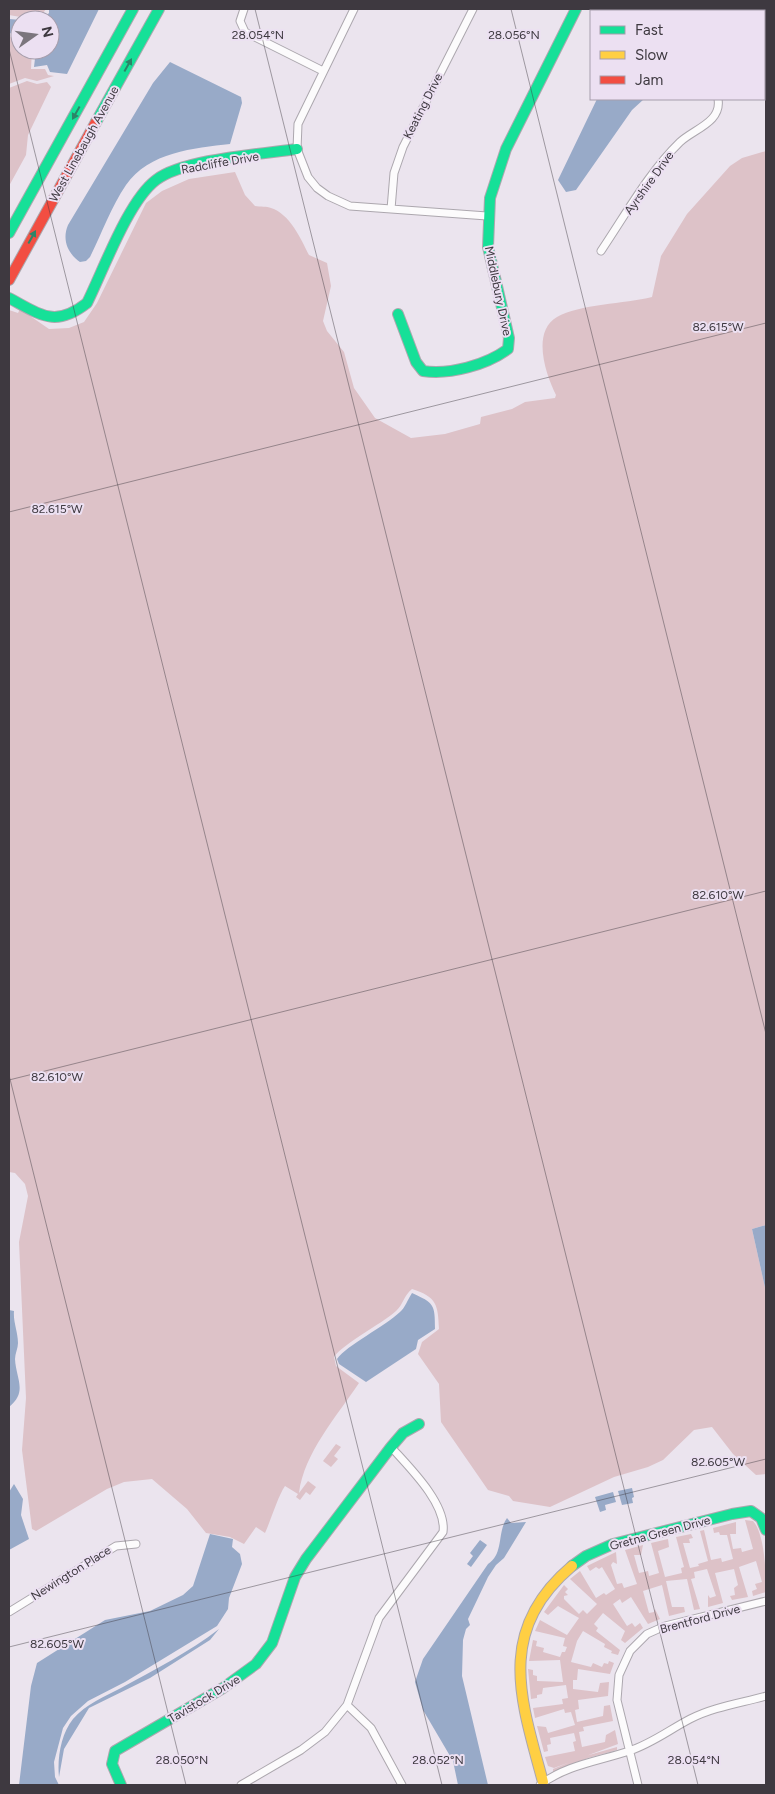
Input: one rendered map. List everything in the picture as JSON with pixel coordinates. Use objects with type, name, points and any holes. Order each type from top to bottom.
[{"type":"street","name":"West Linebaugh Avenue","points":[[9,233],[133,9]]},
{"type":"street","name":"West Linebaugh Avenue","points":[[9,280],[160,9]]},
{"type":"street","points":[[244,9],[240,21],[245,32],[323,71]]},
{"type":"street","points":[[354,9],[300,116],[297,132],[297,149],[308,177],[317,188],[328,196],[350,206],[487,216]]},
{"type":"street","name":"Keating Drive","points":[[391,209],[394,173],[400,153],[473,9]]},
{"type":"street","name":"Middlebury Drive","points":[[398,314],[416,362],[423,371],[434,373],[503,355],[510,344],[489,257],[487,216],[492,184],[499,163],[576,9]]},
{"type":"street","name":"Ayrshire Drive","points":[[601,251],[667,155],[687,135],[713,119],[718,111],[718,100]]},
{"type":"street","name":"Radcliffe Drive","points":[[9,298],[48,318],[62,319],[74,316],[87,303],[139,199],[157,180],[181,169],[297,149]]},
{"type":"street","name":"Tavistock Drive","points":[[121,1785],[111,1767],[110,1761],[115,1751],[232,1684],[256,1664],[272,1642],[295,1577],[306,1559],[391,1447],[403,1433],[419,1424]]},
{"type":"street","points":[[241,1785],[302,1750],[324,1732],[347,1705],[379,1618],[443,1532],[444,1522],[442,1514],[418,1477],[391,1447]]},
{"type":"street","name":"Gretna Green Drive","points":[[766,1530],[764,1522],[758,1514],[751,1511],[636,1538],[590,1554],[573,1566],[550,1587],[530,1622],[522,1647],[519,1670],[523,1705],[542,1784],[575,1767],[629,1751],[714,1709],[766,1696]]},
{"type":"street","name":"Newington Place","points":[[9,1612],[116,1546],[136,1544]]},
{"type":"street","name":"Brentford Drive","points":[[638,1785],[617,1700],[616,1687],[625,1657],[633,1646],[647,1634],[665,1626],[766,1601]]},
{"type":"street","points":[[347,1705],[371,1728],[402,1785]]},
{"type":"shaded area","points":[[9,9],[46,9],[10,10],[9,15]]},
{"type":"shaded area","points":[[9,37],[10,60],[31,60],[31,69],[45,69],[48,75],[54,76],[37,81],[25,78],[9,84]]},
{"type":"shaded area","points":[[27,81],[37,84],[47,82],[51,87],[28,135],[26,155],[9,186],[9,88]]},
{"type":"shaded area","points":[[766,151],[766,1225],[752,1229],[766,1292],[766,1474],[756,1475],[733,1454],[712,1427],[694,1430],[663,1460],[648,1467],[614,1477],[550,1507],[513,1501],[509,1496],[488,1490],[441,1422],[439,1384],[418,1354],[422,1342],[439,1329],[437,1308],[427,1295],[412,1289],[396,1311],[346,1346],[334,1357],[336,1366],[359,1383],[314,1449],[302,1478],[299,1493],[308,1481],[316,1487],[310,1495],[306,1492],[300,1500],[296,1497],[298,1494],[285,1486],[265,1533],[256,1527],[244,1544],[230,1537],[206,1533],[187,1509],[152,1479],[124,1482],[107,1489],[36,1531],[32,1529],[22,1450],[26,1398],[19,1242],[28,1196],[25,1184],[15,1173],[9,1172],[9,310],[18,313],[20,309],[49,329],[69,328],[84,322],[97,303],[146,203],[162,191],[189,179],[235,172],[245,195],[255,206],[269,207],[278,211],[294,228],[309,255],[327,263],[331,286],[323,321],[327,331],[344,352],[354,388],[375,418],[411,438],[445,434],[480,424],[481,417],[512,409],[525,402],[555,398],[556,395],[548,376],[543,354],[544,333],[549,324],[557,317],[577,309],[652,297],[661,256],[687,214],[730,166],[742,158]]},
{"type":"shaded area","points":[[336,1444],[341,1447],[334,1456],[338,1459],[331,1467],[323,1461]]},
{"type":"shaded area","points":[[745,1520],[753,1521],[760,1535],[764,1555],[766,1592],[753,1596],[752,1591],[757,1589],[755,1584],[762,1582],[756,1561],[739,1567],[748,1597],[732,1600],[730,1596],[735,1595],[734,1588],[738,1585],[734,1569],[715,1573],[723,1603],[708,1607],[708,1595],[710,1598],[716,1596],[707,1569],[694,1572],[695,1578],[691,1579],[700,1609],[694,1610],[687,1579],[666,1581],[672,1607],[684,1607],[685,1612],[669,1616],[662,1585],[643,1591],[649,1613],[654,1612],[655,1609],[660,1619],[648,1624],[631,1597],[622,1603],[620,1599],[613,1604],[627,1626],[632,1623],[635,1627],[640,1623],[643,1628],[625,1643],[621,1640],[625,1631],[603,1613],[594,1624],[598,1628],[596,1631],[620,1650],[618,1655],[611,1653],[612,1651],[604,1647],[605,1644],[583,1631],[577,1641],[571,1662],[591,1667],[593,1663],[602,1667],[604,1663],[608,1664],[609,1661],[614,1663],[610,1674],[578,1669],[577,1680],[573,1680],[573,1689],[598,1692],[600,1683],[609,1682],[608,1696],[578,1700],[579,1709],[575,1710],[577,1722],[603,1716],[604,1706],[610,1705],[613,1721],[583,1727],[584,1731],[579,1732],[582,1747],[605,1742],[606,1735],[615,1730],[618,1744],[554,1768],[548,1766],[545,1757],[575,1751],[573,1742],[576,1741],[574,1733],[550,1738],[551,1744],[547,1745],[548,1751],[544,1752],[537,1726],[546,1727],[548,1733],[575,1725],[571,1712],[565,1713],[564,1709],[535,1718],[533,1708],[563,1704],[562,1699],[568,1698],[566,1685],[543,1688],[542,1694],[537,1695],[537,1698],[531,1699],[528,1669],[533,1670],[533,1675],[537,1676],[537,1681],[563,1682],[560,1660],[529,1661],[533,1640],[537,1641],[536,1646],[544,1648],[543,1652],[560,1657],[562,1652],[565,1652],[567,1647],[563,1646],[565,1638],[535,1631],[540,1620],[567,1635],[579,1618],[558,1606],[548,1615],[544,1612],[564,1585],[568,1589],[565,1592],[568,1595],[564,1596],[564,1599],[579,1614],[583,1610],[587,1614],[597,1604],[570,1579],[580,1571],[596,1598],[604,1593],[606,1595],[615,1589],[602,1567],[599,1569],[596,1567],[590,1571],[587,1566],[616,1552],[617,1564],[613,1562],[611,1565],[617,1584],[622,1583],[624,1588],[637,1584],[625,1550],[643,1545],[641,1555],[634,1555],[639,1573],[648,1571],[649,1576],[659,1573],[651,1543],[668,1539],[669,1547],[658,1551],[665,1577],[682,1573],[681,1568],[684,1567],[676,1537],[691,1534],[693,1538],[689,1539],[690,1543],[683,1543],[690,1568],[699,1566],[698,1564],[708,1561],[700,1531],[704,1530],[711,1560],[721,1558],[722,1562],[733,1559],[727,1535],[720,1535],[719,1532],[714,1533],[713,1528],[736,1522],[736,1534],[730,1534],[733,1549],[741,1548],[742,1552],[753,1549]]},
{"type":"shaded area","points":[[617,1747],[617,1750],[588,1758],[553,1773],[553,1769],[582,1757]]},
{"type":"water","points":[[99,9],[67,74],[50,72],[47,65],[34,67],[35,60],[60,60],[60,10],[49,10]]},
{"type":"water","points":[[170,62],[241,97],[242,103],[230,144],[187,150],[147,165],[126,185],[90,257],[86,261],[80,262],[67,245],[66,230],[68,225],[153,83]]},
{"type":"water","points":[[597,100],[643,100],[632,110],[576,190],[566,192],[558,180]]},
{"type":"water","points":[[766,1225],[766,1292],[752,1229]]},
{"type":"water","points":[[412,1293],[425,1299],[434,1309],[435,1329],[418,1340],[416,1349],[366,1382],[339,1364],[337,1359],[342,1354],[400,1312]]},
{"type":"water","points":[[9,1310],[14,1311],[18,1339],[15,1359],[20,1390],[15,1401],[9,1407]]},
{"type":"water","points":[[14,1484],[23,1499],[21,1515],[29,1539],[9,1550],[9,1492]]},
{"type":"water","points":[[632,1488],[633,1503],[622,1505],[618,1491]]},
{"type":"water","points":[[613,1492],[616,1502],[605,1505],[606,1510],[600,1512],[595,1497]]},
{"type":"water","points":[[507,1518],[511,1523],[526,1522],[504,1558],[496,1565],[488,1577],[468,1619],[470,1625],[466,1629],[463,1640],[462,1676],[488,1785],[458,1785],[453,1761],[423,1710],[415,1682],[423,1659],[496,1555]]},
{"type":"water","points":[[210,1534],[233,1539],[232,1547],[240,1554],[242,1564],[229,1598],[228,1609],[217,1626],[125,1682],[88,1701],[71,1716],[63,1728],[54,1762],[55,1777],[59,1785],[19,1785],[31,1686],[37,1663],[105,1620],[150,1611],[183,1595],[193,1586]]},
{"type":"water","points":[[480,1540],[487,1545],[471,1567],[467,1564],[473,1556],[470,1553]]},
{"type":"water","points":[[219,1629],[210,1640],[150,1678],[89,1708],[64,1749],[59,1777],[59,1754],[65,1732],[78,1714],[95,1701],[184,1653]]},
{"type":"traffic: fast","points":[[9,233],[133,9]]},
{"type":"traffic: fast","points":[[96,122],[159,9]]},
{"type":"traffic: fast","points":[[398,314],[416,362],[423,371],[445,372],[467,368],[489,360],[508,349],[509,338],[488,247],[490,198],[506,149],[576,9]]},
{"type":"traffic: fast","points":[[9,298],[39,314],[48,316],[57,317],[76,311],[87,303],[126,220],[146,190],[156,180],[168,173],[203,162],[297,149]]},
{"type":"traffic: fast","points":[[121,1785],[112,1764],[115,1751],[223,1688],[256,1664],[272,1643],[295,1577],[306,1559],[391,1447],[403,1433],[419,1424]]},
{"type":"traffic: fast","points":[[572,1566],[586,1556],[613,1544],[732,1514],[751,1511],[761,1518],[766,1530]]},
{"type":"traffic: slow","points":[[543,1782],[527,1723],[522,1695],[520,1668],[523,1641],[532,1616],[548,1591],[572,1566]]},
{"type":"traffic: jam","points":[[9,280],[96,122]]}]
